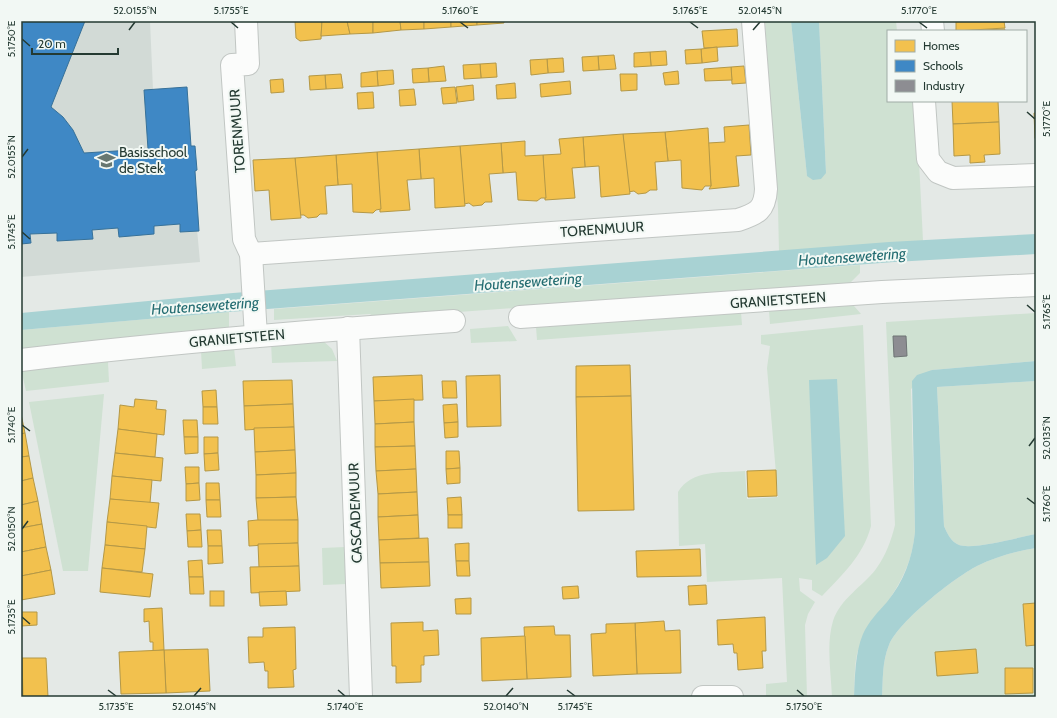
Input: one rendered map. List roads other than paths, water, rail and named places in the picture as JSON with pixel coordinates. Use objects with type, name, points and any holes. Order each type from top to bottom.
[{"type":"street","name":"TORENMUUR","points":[[246,21],[248,64],[232,65],[244,239],[251,254],[256,326]]},
{"type":"street","name":"TORENMUUR","points":[[251,254],[738,220],[751,216],[761,209],[765,199],[766,189],[753,21]]},
{"type":"street","points":[[924,102],[928,159],[938,172],[953,178],[1036,175]]},
{"type":"street","name":"GRANIETSTEEN","points":[[520,318],[882,292],[1036,285]]},
{"type":"street","name":"GRANIETSTEEN","points":[[21,360],[118,348],[256,326],[348,328],[454,322]]},
{"type":"street","name":"CASCADEMUUR","points":[[348,328],[361,697]]},
{"type":"street","points":[[703,697],[732,697]]},
{"type":"water","points":[[791,21],[819,21],[826,173],[821,179],[813,180],[807,176]]},
{"type":"water","name":"Houtensewetering","points":[[1036,234],[1036,254],[894,262],[229,312],[21,330],[21,313],[233,293],[889,242]]},
{"type":"water","points":[[1036,361],[1036,381],[937,387],[944,526],[948,534],[956,544],[975,546],[1036,534],[1036,548],[1006,555],[977,566],[955,580],[928,601],[904,624],[889,645],[884,664],[882,697],[854,697],[855,673],[860,641],[865,629],[893,594],[903,578],[914,542],[912,381],[917,375],[932,370]]},
{"type":"water","points":[[837,379],[845,536],[827,558],[816,565],[809,380]]},
{"type":"place","name":"Basisschool de Stek","points":[[106,160]]}]
